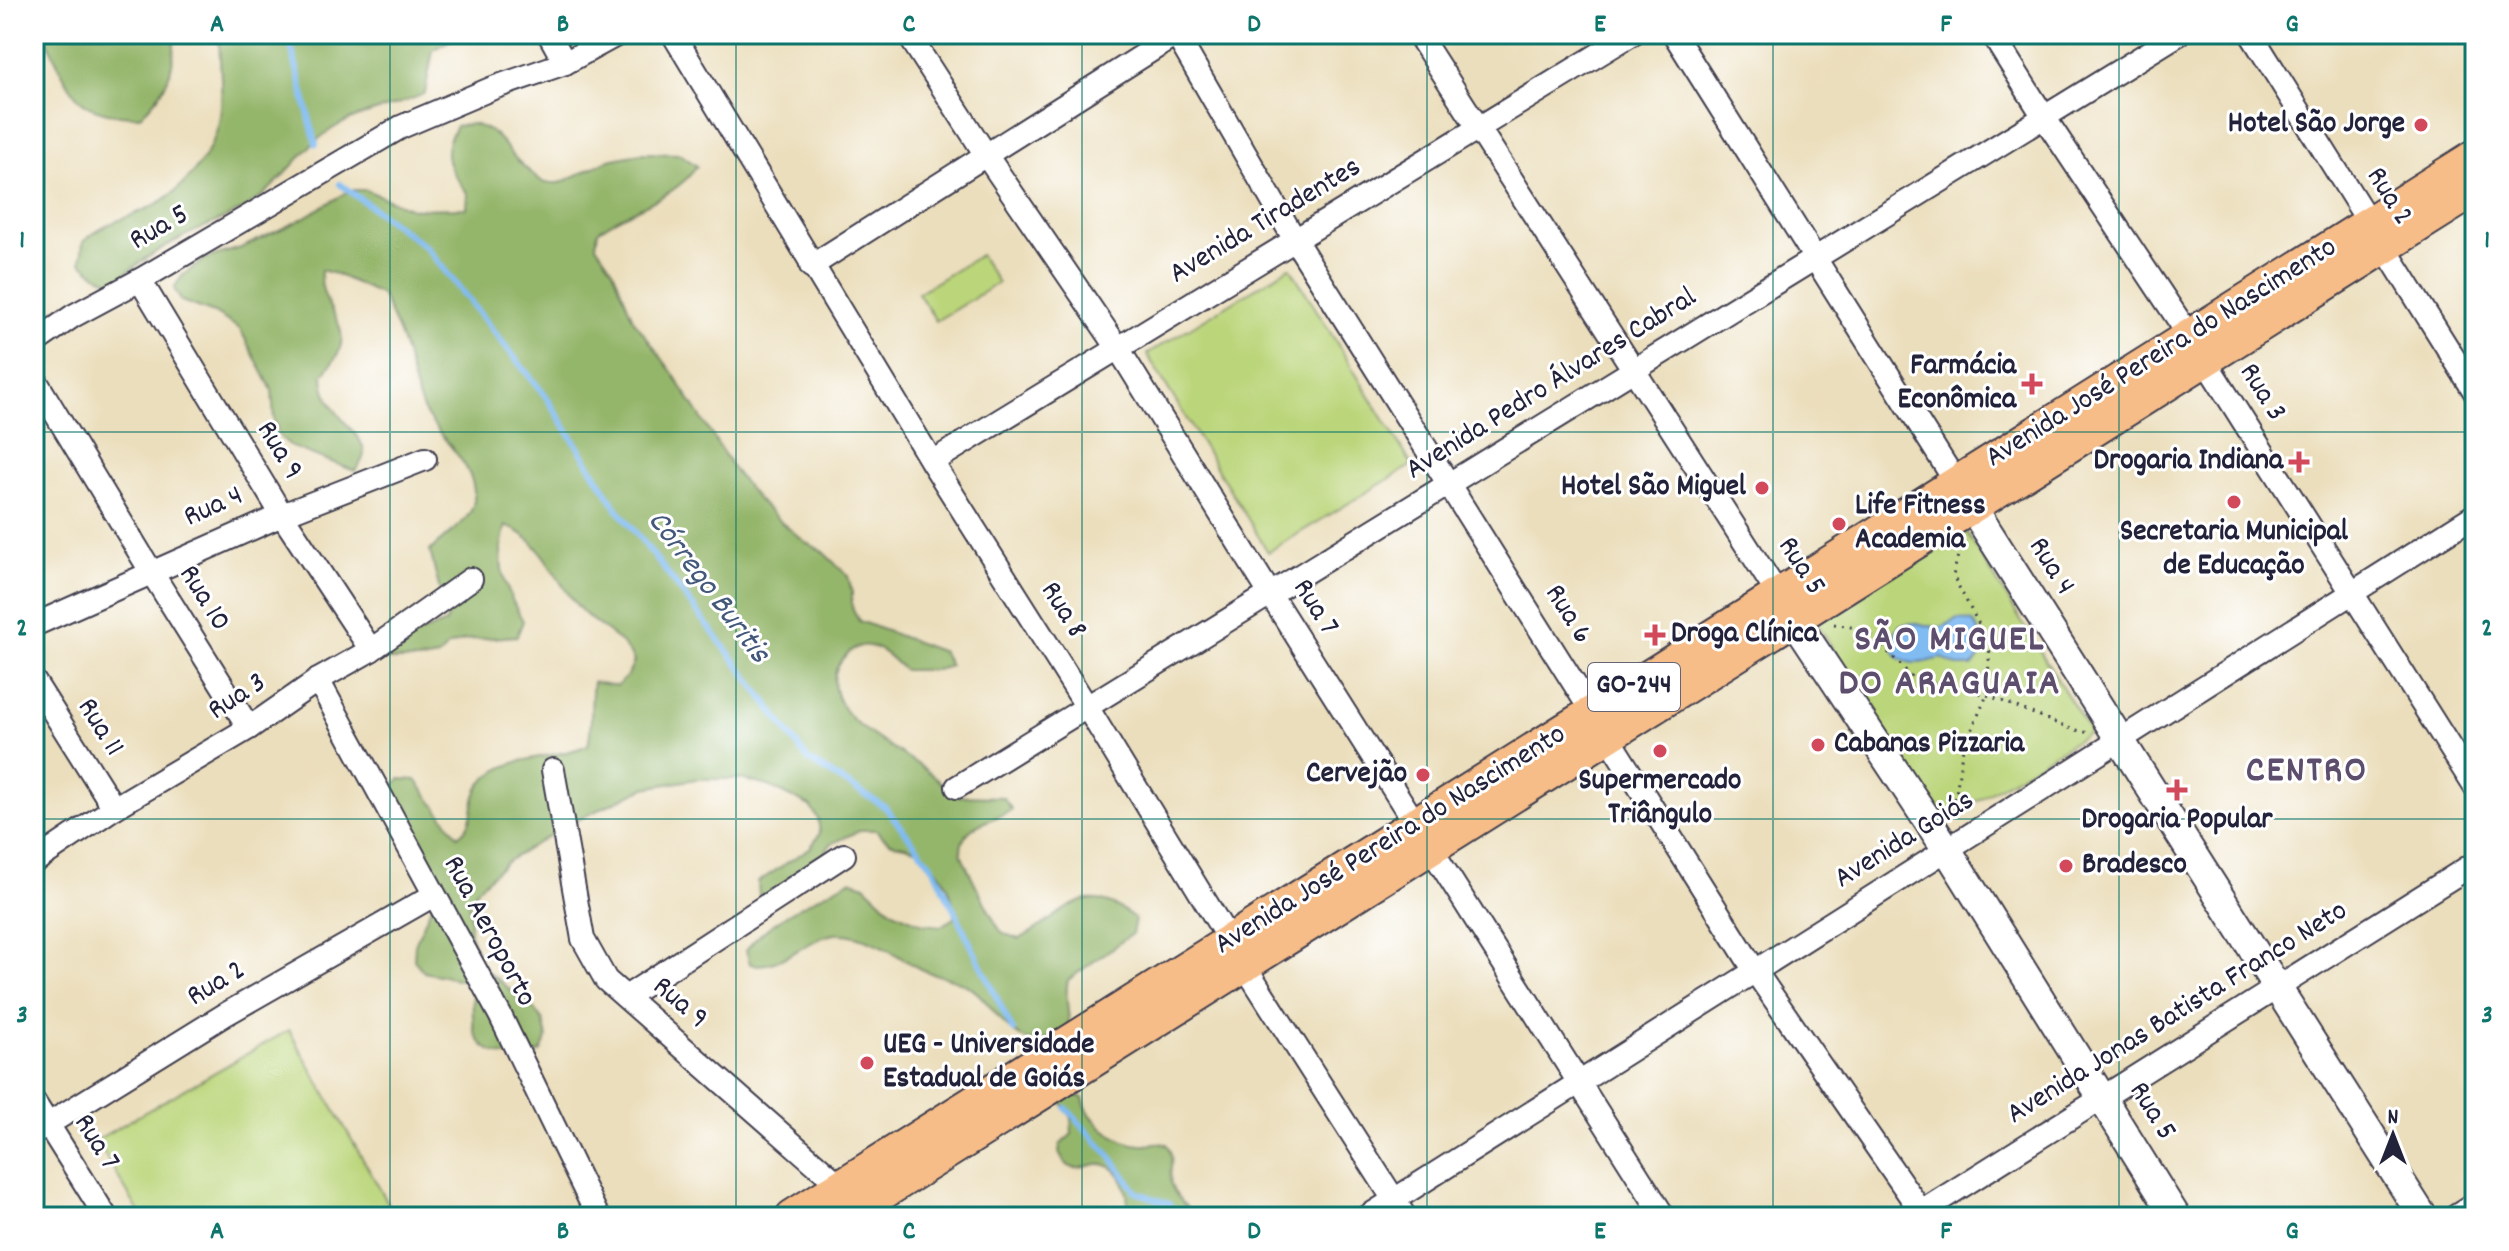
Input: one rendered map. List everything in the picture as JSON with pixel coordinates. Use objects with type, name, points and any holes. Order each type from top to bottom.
[{"type":"main road","name":"Avenida José Pereira do Nascimento","points":[[793,1217],[856,1206],[1034,1081],[2376,235],[2475,157]]},
{"type":"main road","name":"Avenida José Pereira do Nascimento","points":[[2376,235],[2475,189]]},
{"type":"street","points":[[549,34],[565,63]]},
{"type":"street","name":"Rua 5","points":[[34,343],[73,316],[401,127],[493,88],[565,63],[618,34]]},
{"type":"street","name":"Rua 8","points":[[673,34],[932,462],[1400,1208]]},
{"type":"street","name":"Rua 7","points":[[908,34],[986,155],[1118,348],[1664,1217]]},
{"type":"street","points":[[811,266],[1176,34]]},
{"type":"street","name":"Rua 6","points":[[1176,34],[1295,240],[1755,971],[1920,1215]]},
{"type":"street","name":"Rua 5","points":[[1418,34],[1785,607],[1948,851],[2176,1217]]},
{"type":"street","name":"Avenida Tiradentes","points":[[932,462],[1632,34]]},
{"type":"street","name":"Rua 4","points":[[1674,34],[2423,1217]]},
{"type":"street","name":"Rua 3","points":[[1992,34],[2197,348],[2475,787]]},
{"type":"street","name":"Avenida Pedro Álvares Cabral","points":[[957,787],[2179,34]]},
{"type":"street","name":"Rua 2","points":[[2251,34],[2475,392]]},
{"type":"street","name":"Rua 9","points":[[140,280],[282,515],[371,650]]},
{"type":"street","name":"Rua 10","points":[[34,378],[249,728]]},
{"type":"street","name":"Rua 4","points":[[34,625],[282,515],[425,459]]},
{"type":"street","name":"Avenida Goiás","points":[[1367,1217],[1400,1208],[1579,1082],[2475,515]]},
{"type":"street","name":"Rua 3","points":[[34,862],[114,808],[249,728],[318,680],[371,650],[471,579]]},
{"type":"street","name":"Rua Aeroporto","points":[[318,680],[500,1015],[598,1217]]},
{"type":"street","name":"Rua 11","points":[[34,681],[114,808]]},
{"type":"street","name":"Rua 9","points":[[553,770],[583,939],[606,980],[856,1206]]},
{"type":"street","points":[[626,997],[844,855]]},
{"type":"street","name":"Avenida Jonas Batista Franco Neto","points":[[1920,1215],[2102,1096],[2475,863]]},
{"type":"street","name":"Rua 2","points":[[41,1129],[226,1014],[434,895]]},
{"type":"street","name":"Rua 7","points":[[34,1102],[41,1129],[106,1217]]},
{"type":"street","points":[[2453,1217],[2475,1203]]},
{"type":"path","points":[[1948,851],[1962,752],[1987,695],[1990,645],[1953,576],[1960,547]]},
{"type":"path","points":[[1785,607],[1867,630],[1912,677],[1987,695],[2068,728],[2120,740]]},
{"type":"green space","points":[[44,34],[174,34],[168,80],[140,116],[119,115],[91,107],[73,91]]},
{"type":"green space","points":[[219,34],[474,34],[450,40],[433,50],[425,93],[339,125],[316,142],[275,184],[245,208],[163,248],[115,283],[96,275],[81,262],[83,242],[108,225],[164,200],[184,183],[209,150],[218,126],[221,105]]},
{"type":"green space","points":[[472,124],[494,134],[518,161],[544,183],[560,183],[609,160],[643,153],[680,154],[697,166],[665,195],[598,231],[596,245],[613,270],[633,319],[672,372],[736,473],[782,523],[821,550],[848,576],[852,607],[859,621],[943,652],[950,666],[936,670],[904,670],[879,650],[858,647],[841,660],[835,673],[835,688],[851,718],[931,774],[954,796],[1003,797],[1012,810],[971,830],[964,838],[961,850],[1001,931],[1019,939],[1074,904],[1087,900],[1101,900],[1135,919],[1132,934],[1068,980],[1069,1025],[1053,1037],[1030,1041],[1020,1037],[976,991],[925,971],[883,947],[851,935],[824,937],[773,962],[750,964],[746,950],[767,928],[850,880],[865,885],[891,910],[923,924],[941,926],[954,918],[954,909],[945,881],[924,855],[888,841],[876,830],[861,830],[831,844],[812,871],[775,901],[759,896],[758,882],[811,847],[820,833],[818,819],[810,806],[769,786],[741,779],[696,779],[645,788],[545,838],[505,863],[478,888],[470,901],[470,933],[481,966],[533,1008],[543,1021],[547,1037],[541,1052],[513,1056],[494,1053],[486,1048],[474,1029],[472,982],[424,972],[414,960],[415,944],[434,900],[387,791],[400,779],[416,780],[458,836],[470,822],[479,787],[495,772],[520,761],[588,745],[593,682],[617,686],[628,675],[634,661],[623,645],[580,609],[540,551],[519,532],[506,526],[501,564],[511,598],[523,621],[517,636],[465,640],[448,646],[438,657],[422,660],[389,660],[380,649],[446,623],[449,609],[441,595],[430,551],[468,516],[474,501],[474,488],[464,464],[420,403],[397,329],[382,295],[321,270],[326,299],[341,332],[336,357],[323,374],[325,389],[336,412],[363,446],[364,454],[355,471],[292,447],[279,436],[274,420],[272,390],[240,329],[214,313],[181,301],[174,288],[183,275],[207,258],[241,248],[296,222],[351,190],[366,190],[412,209],[467,208],[468,194],[451,169],[447,154],[456,126]]},
{"type":"green space","points":[[980,255],[998,283],[936,321],[918,293]]},
{"type":"green space","points":[[1290,267],[1412,465],[1268,552],[1147,354]]},
{"type":"green space","points":[[1963,527],[2090,732],[1940,823],[1814,618]]},
{"type":"green space","points":[[289,1030],[396,1217],[142,1217],[96,1140]]},
{"type":"green space","points":[[1069,1092],[1083,1098],[1097,1123],[1114,1136],[1132,1144],[1167,1144],[1171,1154],[1170,1179],[1173,1188],[1196,1217],[1121,1217],[1128,1212],[1128,1204],[1122,1180],[1113,1168],[1097,1164],[1077,1168],[1067,1165],[1059,1152],[1060,1145],[1072,1134],[1071,1118],[1063,1104],[1063,1096]]},
{"type":"water","points":[[1959,619],[1973,622],[1984,641],[1982,654],[1972,666],[1957,666],[1941,658],[1912,663],[1902,660],[1894,652],[1894,636],[1900,625],[1916,623],[1939,628]]},
{"type":"waterway","name":"Córrego Buritis","points":[[288,34],[316,144]]},
{"type":"waterway","name":"Córrego Buritis","points":[[340,184],[426,247],[547,398],[616,507],[808,760],[885,807],[933,867],[1013,1031]]},
{"type":"waterway","name":"Córrego Buritis","points":[[1066,1108],[1112,1158],[1136,1192],[1169,1204],[1175,1217]]},
{"type":"place","name":"Hotel São Jorge","points":[[2421,125]]},
{"type":"place","name":"Farmácia Econômica","points":[[2032,384]]},
{"type":"place","name":"Drogaria Indiana","points":[[2299,462]]},
{"type":"place","name":"Hotel São Miguel","points":[[1762,488]]},
{"type":"place","name":"Secretaria Municipal de Educação","points":[[2234,502]]},
{"type":"place","name":"Life Fitness Academia","points":[[1839,524]]},
{"type":"place","name":"Droga Clínica","points":[[1655,635]]},
{"type":"place","name":"Cabanas Pizzaria","points":[[1818,745]]},
{"type":"place","name":"Supermercado Triângulo","points":[[1660,751]]},
{"type":"place","name":"Cervejão","points":[[1423,775]]},
{"type":"place","name":"Drogaria Popular","points":[[2177,790]]},
{"type":"place","name":"Bradesco","points":[[2066,866]]},
{"type":"place","name":"UEG - Universidade Estadual de Goiás","points":[[867,1063]]},
{"type":"district","name":"SÃO MIGUEL DO ARAGUAIA","points":[[1950,663]]},
{"type":"district","name":"CENTRO","points":[[2307,772]]}]
